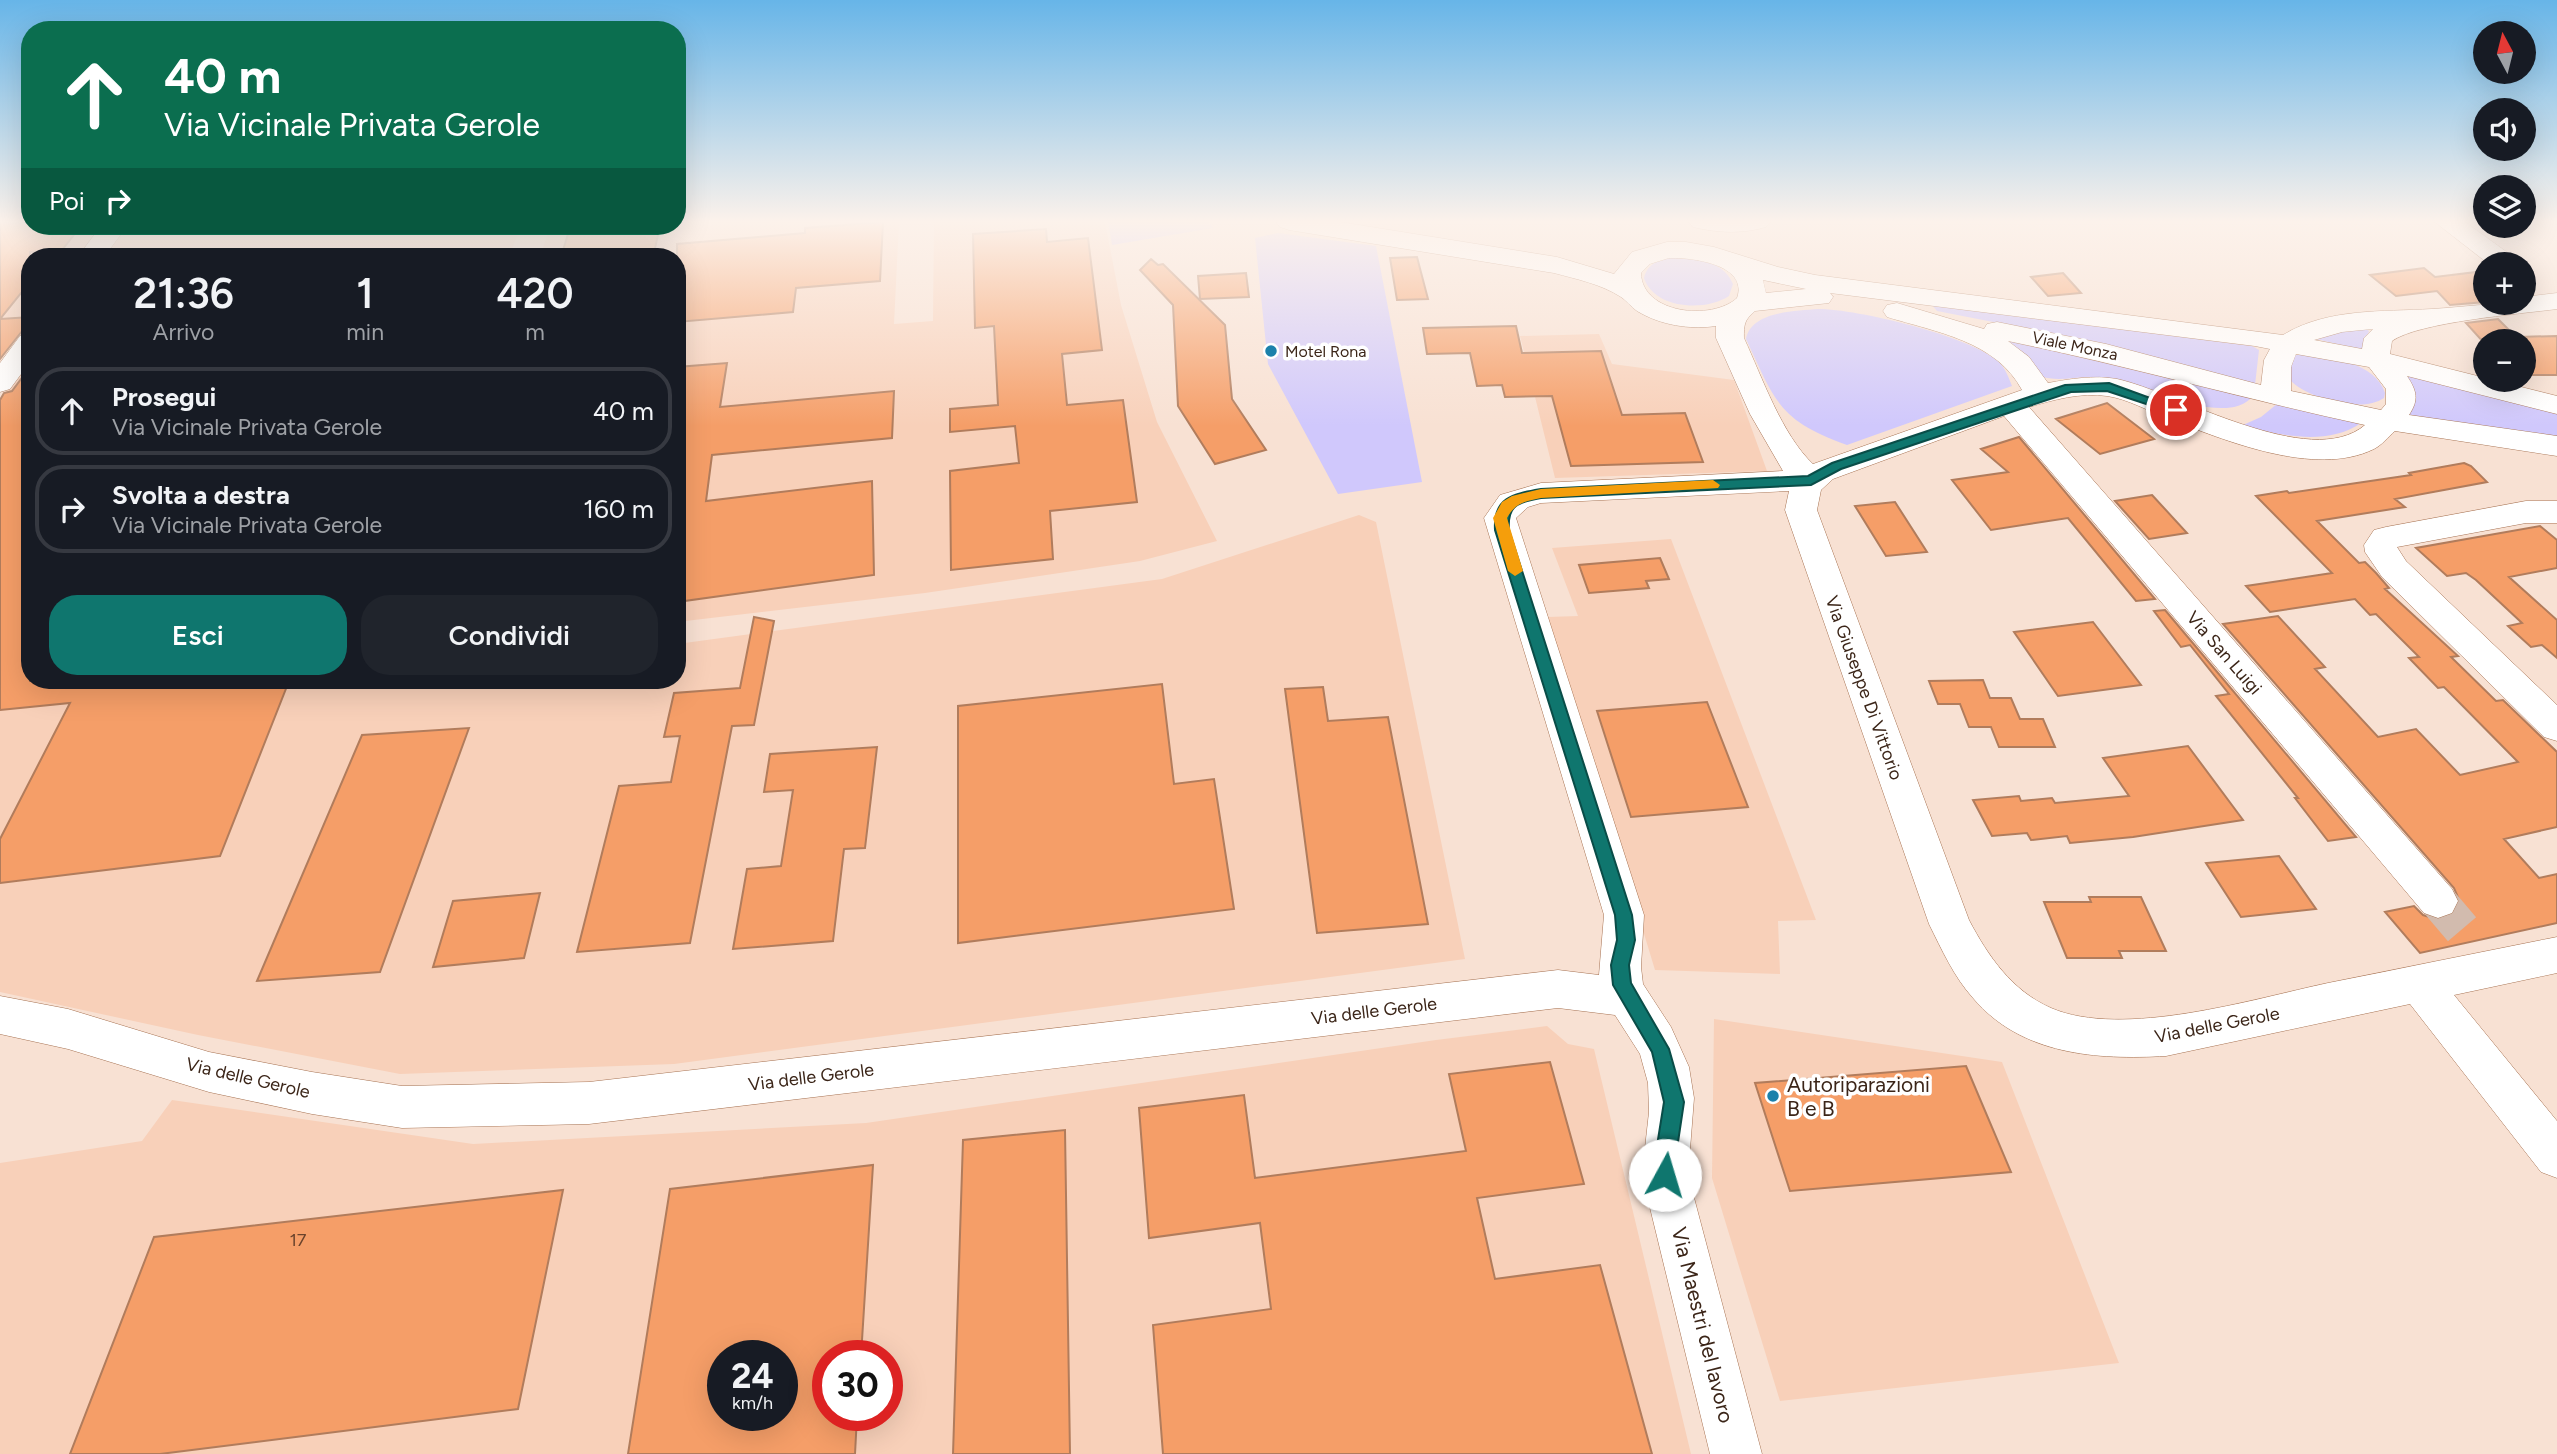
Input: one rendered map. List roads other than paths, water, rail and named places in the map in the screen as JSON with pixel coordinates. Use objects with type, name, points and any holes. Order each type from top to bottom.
[{"type":"street","points":[[1632,290],[1654,309],[1714,328],[1737,318],[1752,290]]},
{"type":"street","name":"Viale Monza","points":[[1868,290],[2288,344],[2378,360],[2557,405]]},
{"type":"street","points":[[2542,290],[2557,301]]},
{"type":"street","name":"Viale Monza","points":[[1737,318],[1813,297],[2106,352],[2276,397],[2388,421],[2557,446]]},
{"type":"street","points":[[2204,420],[2249,417],[2270,406],[2276,397],[2275,368],[2288,344],[2306,333],[2341,324],[2441,317],[2557,301]]},
{"type":"street","name":"Via San Luigi","points":[[1892,310],[1963,332],[1998,347],[2020,364],[2026,400],[2438,901]]},
{"type":"street","points":[[1737,318],[1765,414],[1790,460],[1811,480],[1836,466],[2026,400],[2070,388],[2109,387],[2258,440],[2292,447],[2323,449],[2359,443],[2383,430],[2401,405],[2402,394],[2378,360],[2375,351],[2380,336],[2392,328],[2441,317]]},
{"type":"street","name":"Viale Monza","points":[[2409,324],[2403,332],[2411,349],[2430,365],[2456,378]]},
{"type":"street","points":[[0,383],[21,354]]},
{"type":"street","name":"Via Giuseppe Di Vittorio","points":[[1811,480],[1803,493],[1801,503],[1809,537],[1940,897]]},
{"type":"street","name":"Via Maestri del lavoro","points":[[1736,1454],[1665,1175],[1665,1152],[1674,1102],[1668,1073],[1660,1049],[1622,985],[1620,965],[1626,940],[1624,915],[1502,530],[1501,514],[1507,505],[1517,499],[1541,493],[1811,480]]},
{"type":"street","points":[[2557,512],[2526,512],[2399,535],[2386,538],[2380,545],[2385,559],[2394,569],[2557,727]]},
{"type":"street","name":"Via delle Gerole","points":[[1940,897],[1966,960],[1986,986],[2021,1015],[2044,1026],[2084,1037],[2125,1041],[2166,1036],[2420,985],[2485,956],[2557,955]]},
{"type":"street","points":[[2420,985],[2557,1156]]},
{"type":"street","name":"Via delle Gerole","points":[[0,1015],[68,1029],[209,1072],[312,1093],[402,1107],[468,1107],[589,1103],[1558,989],[1629,998]]},
{"type":"tunnel","points":[[2438,901],[2473,942]]},
{"type":"place","name":"Motel Rona","points":[[1271,351]]},
{"type":"place","name":"Autoriparazioni B e B","points":[[1773,1096]]}]
